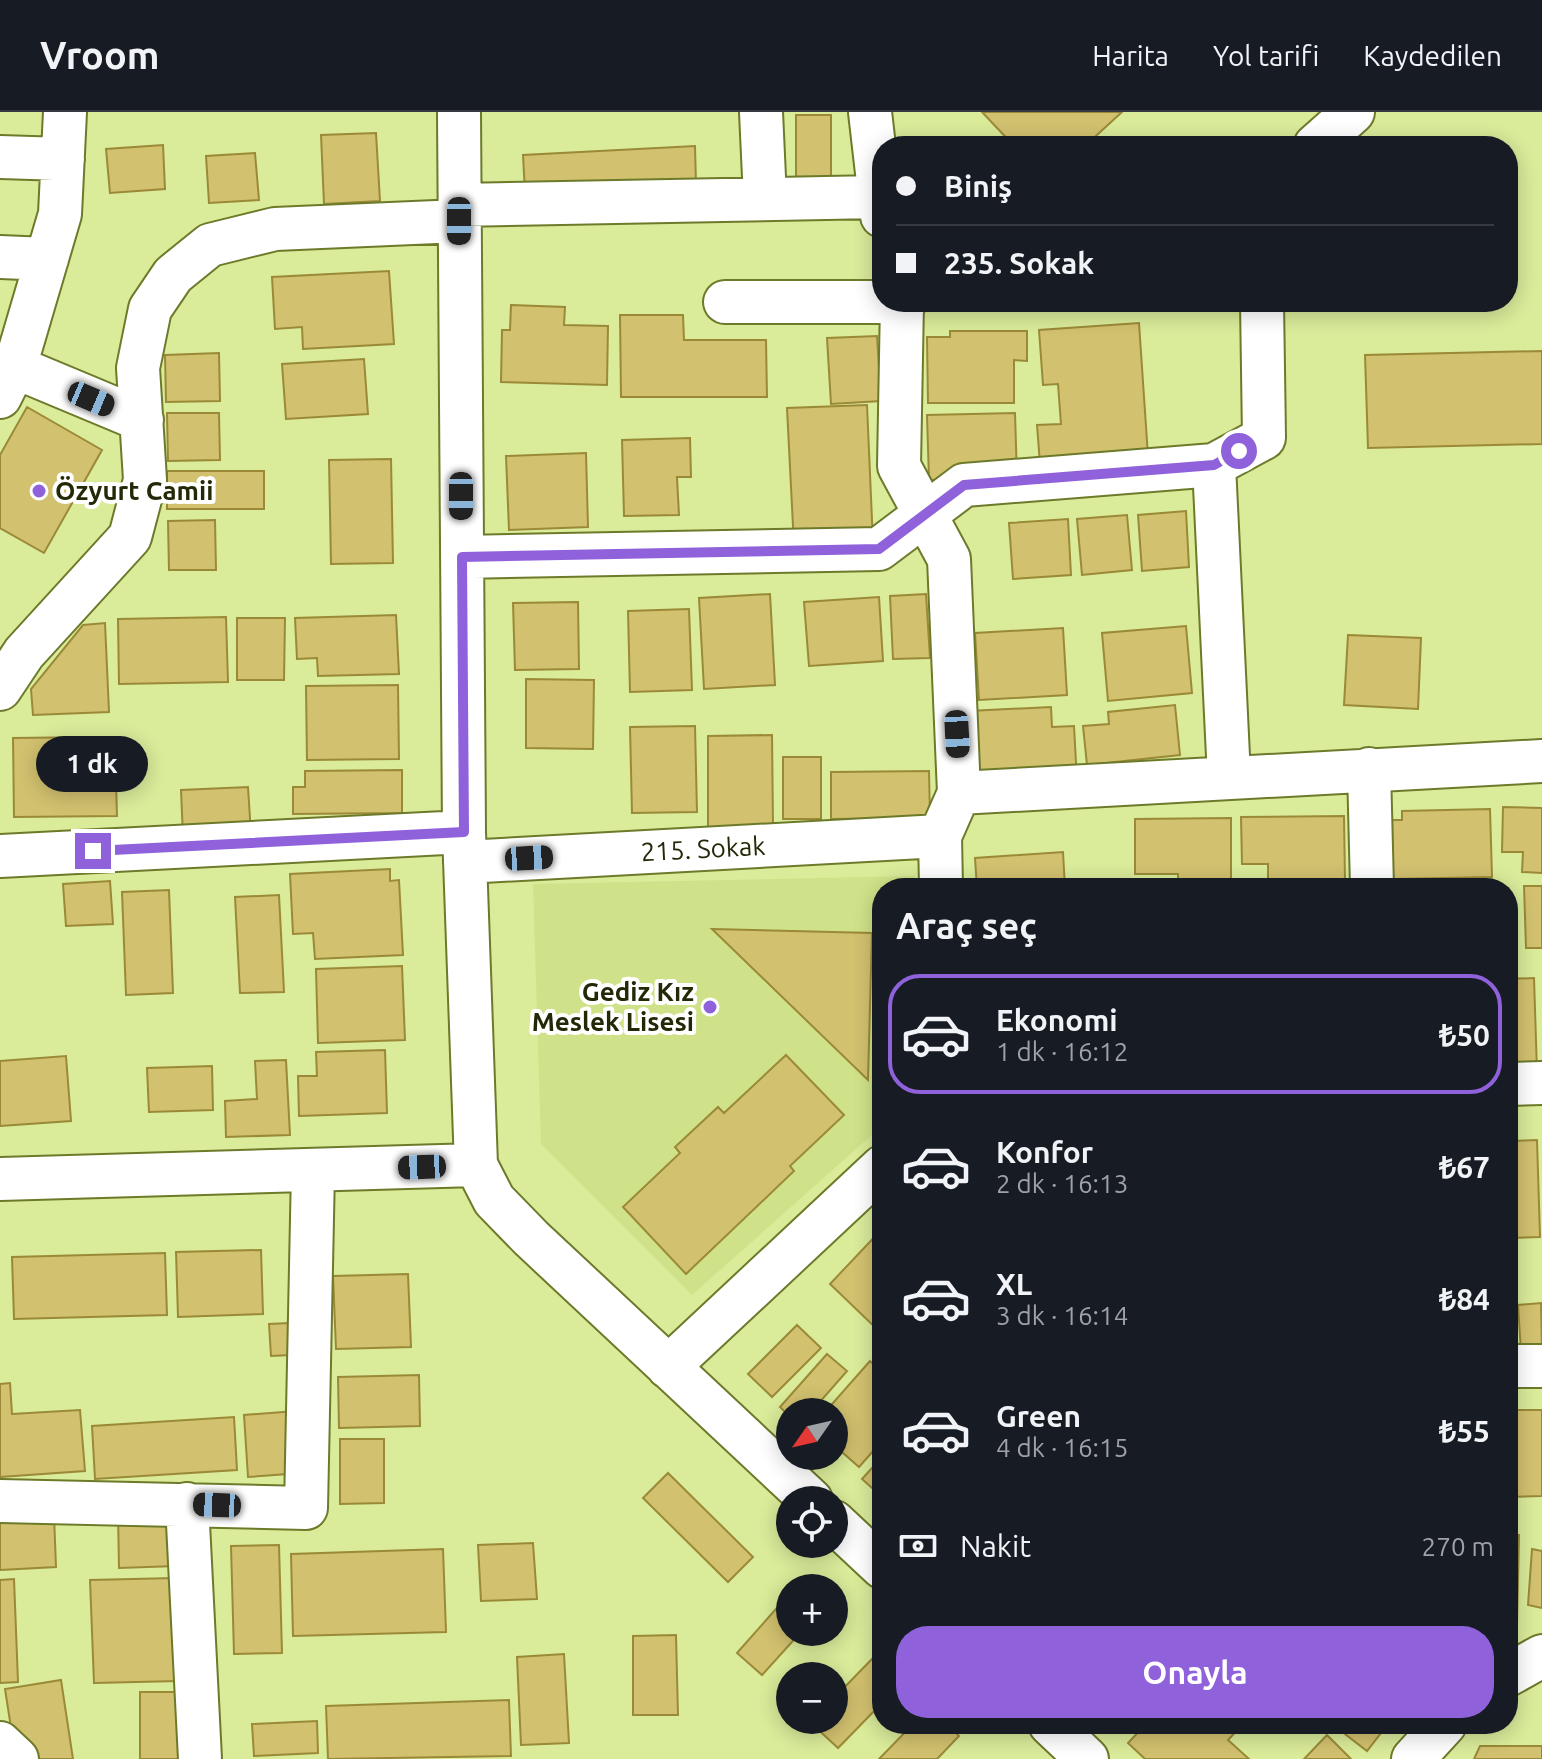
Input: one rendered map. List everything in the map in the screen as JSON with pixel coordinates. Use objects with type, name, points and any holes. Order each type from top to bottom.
[{"type":"street","points":[[65,112],[60,214],[7,382],[142,420]]},
{"type":"street","points":[[459,112],[465,847],[476,1165],[494,1200],[796,1486]]},
{"type":"street","points":[[761,112],[765,199]]},
{"type":"street","points":[[870,112],[873,136]]},
{"type":"street","points":[[1326,136],[1353,112]]},
{"type":"street","points":[[0,157],[63,159]]},
{"type":"street","points":[[0,689],[24,653],[130,537],[145,480],[138,368],[150,309],[173,275],[210,245],[275,229],[459,213],[765,199],[872,206]]},
{"type":"street","points":[[0,257],[47,259]]},
{"type":"street","points":[[725,302],[872,302]]},
{"type":"street","points":[[903,312],[899,466],[949,559],[959,793],[940,836],[941,878]]},
{"type":"street","points":[[462,557],[879,549],[964,485],[1214,465],[1264,438],[1262,312]]},
{"type":"street","points":[[1214,465],[1229,777]]},
{"type":"street","points":[[959,793],[1542,761]]},
{"type":"street","points":[[1369,769],[1372,878]]},
{"type":"street","name":"215. Sokak","points":[[0,856],[940,836]]},
{"type":"street","points":[[1518,1084],[1542,1083]]},
{"type":"street","points":[[0,1179],[476,1165]]},
{"type":"street","points":[[0,1501],[306,1508],[313,1170]]},
{"type":"street","points":[[668,1367],[872,1176]]},
{"type":"street","points":[[1518,1366],[1542,1366]]},
{"type":"street","points":[[187,1504],[200,1759]]},
{"type":"street","points":[[848,1535],[872,1558]]},
{"type":"street","points":[[1518,1669],[1542,1656]]},
{"type":"street","points":[[1061,1734],[1087,1759]]},
{"type":"street","points":[[1413,1759],[1436,1734]]},
{"type":"street","points":[[0,1743],[17,1759]]},
{"type":"shaded area","name":"Gediz Kız Meslek Lisesi","points":[[915,876],[872,878],[872,1135],[692,1295],[541,1144],[533,884]]},
{"type":"building","points":[[982,112],[1122,112],[1096,136],[1005,136]]},
{"type":"building","points":[[796,115],[831,115],[831,190],[796,190]]},
{"type":"building","points":[[376,133],[380,201],[324,204],[321,135]]},
{"type":"building","points":[[163,145],[165,189],[110,193],[106,149]]},
{"type":"building","points":[[695,146],[696,184],[525,193],[523,155]]},
{"type":"building","points":[[255,153],[259,200],[209,203],[206,156]]},
{"type":"building","points":[[389,271],[394,344],[303,349],[302,327],[275,329],[272,277]]},
{"type":"building","points":[[511,305],[565,307],[564,325],[608,326],[607,385],[501,382],[502,330],[510,330]]},
{"type":"building","points":[[620,315],[683,315],[684,340],[766,340],[767,397],[621,397]]},
{"type":"building","points":[[1139,323],[1148,456],[1040,464],[1037,425],[1061,424],[1058,384],[1043,385],[1039,330]]},
{"type":"building","points":[[950,331],[1027,331],[1027,361],[1014,360],[1014,403],[928,403],[927,337],[950,337]]},
{"type":"building","points":[[877,336],[881,401],[831,404],[827,338]]},
{"type":"building","points":[[1542,351],[1542,444],[1368,448],[1365,355]]},
{"type":"building","points":[[219,353],[220,401],[166,402],[165,355]]},
{"type":"building","points":[[364,359],[368,414],[286,419],[282,364]]},
{"type":"building","points":[[867,405],[873,543],[794,546],[787,408]]},
{"type":"building","name":"Özyurt Camii","points":[[27,407],[102,450],[44,553],[0,528],[0,455]]},
{"type":"building","points":[[167,413],[219,413],[220,460],[168,461]]},
{"type":"building","points":[[1015,413],[1017,478],[929,480],[927,415]]},
{"type":"building","points":[[690,438],[691,477],[677,477],[679,515],[624,516],[622,440]]},
{"type":"building","points":[[586,453],[588,527],[509,530],[506,456]]},
{"type":"building","points":[[391,459],[393,563],[331,564],[329,460]]},
{"type":"building","points":[[167,471],[264,471],[264,509],[167,509]]},
{"type":"building","points":[[1186,511],[1189,567],[1142,571],[1138,515]]},
{"type":"building","points":[[1127,515],[1132,570],[1082,575],[1077,519]]},
{"type":"building","points":[[1068,519],[1071,575],[1013,579],[1009,523]]},
{"type":"building","points":[[215,520],[216,570],[169,570],[168,521]]},
{"type":"building","points":[[770,594],[775,685],[704,689],[699,598]]},
{"type":"building","points":[[926,594],[930,658],[893,659],[890,596]]},
{"type":"building","points":[[879,597],[883,661],[809,666],[804,602]]},
{"type":"building","points":[[578,602],[579,669],[515,670],[513,603]]},
{"type":"building","points":[[689,609],[692,690],[630,692],[628,611]]},
{"type":"building","points":[[396,615],[399,674],[318,676],[317,658],[297,659],[295,618]]},
{"type":"building","points":[[226,617],[228,682],[119,684],[118,619]]},
{"type":"building","points":[[237,618],[285,618],[284,680],[237,680]]},
{"type":"building","points":[[105,623],[109,712],[33,715],[31,689],[83,625]]},
{"type":"building","points":[[1186,626],[1192,693],[1108,701],[1102,633]]},
{"type":"building","points":[[1063,628],[1067,695],[979,700],[975,633]]},
{"type":"building","points":[[1348,635],[1421,638],[1418,709],[1344,705]]},
{"type":"building","points":[[526,679],[594,680],[593,749],[526,748]]},
{"type":"building","points":[[398,685],[399,759],[307,760],[306,686]]},
{"type":"building","points":[[1175,705],[1180,755],[1087,765],[1083,726],[1109,724],[1108,712]]},
{"type":"building","points":[[1051,707],[1052,727],[1074,726],[1077,781],[973,786],[969,711]]},
{"type":"building","points":[[695,726],[697,812],[632,813],[630,727]]},
{"type":"building","points":[[772,735],[773,826],[708,827],[708,736]]},
{"type":"building","points":[[93,737],[93,747],[115,747],[117,816],[14,817],[13,738]]},
{"type":"building","points":[[783,757],[821,757],[821,819],[783,819]]},
{"type":"building","points":[[402,770],[402,813],[293,814],[293,787],[305,787],[305,771]]},
{"type":"building","points":[[929,771],[930,818],[831,819],[831,772]]},
{"type":"building","points":[[248,787],[251,834],[183,837],[181,790]]},
{"type":"building","points":[[1503,807],[1542,808],[1542,873],[1522,872],[1523,852],[1502,852]]},
{"type":"building","points":[[1490,809],[1492,877],[1393,878],[1392,820],[1402,820],[1402,811]]},
{"type":"building","points":[[1344,816],[1345,878],[1268,878],[1268,864],[1242,864],[1241,817]]},
{"type":"building","points":[[1231,818],[1231,878],[1135,874],[1135,819]]},
{"type":"building","points":[[1063,852],[1064,878],[976,878],[975,858]]},
{"type":"building","points":[[390,869],[390,881],[399,880],[403,955],[315,959],[313,933],[293,934],[290,874]]},
{"type":"building","points":[[110,881],[113,924],[66,926],[63,884]]},
{"type":"building","points":[[1524,886],[1542,886],[1542,948],[1526,948]]},
{"type":"building","points":[[169,890],[173,993],[126,995],[122,892]]},
{"type":"building","points":[[279,895],[284,992],[240,993],[235,897]]},
{"type":"building","points":[[712,929],[872,933],[868,1080]]},
{"type":"building","points":[[402,966],[405,1040],[318,1043],[316,969]]},
{"type":"building","points":[[1534,978],[1537,1072],[1518,1073],[1518,979]]},
{"type":"building","points":[[385,1050],[387,1113],[299,1116],[298,1076],[317,1076],[316,1052]]},
{"type":"building","points":[[786,1055],[844,1115],[790,1166],[794,1171],[686,1274],[623,1207],[680,1153],[675,1147],[718,1107],[724,1113]]},
{"type":"building","points":[[66,1056],[71,1121],[0,1126],[0,1061]]},
{"type":"building","points":[[286,1060],[290,1135],[226,1137],[225,1101],[257,1099],[255,1061]]},
{"type":"building","points":[[212,1066],[213,1110],[149,1112],[147,1068]]},
{"type":"building","points":[[1537,1140],[1540,1237],[1518,1238],[1518,1141]]},
{"type":"building","points":[[872,1240],[872,1324],[830,1284]]},
{"type":"building","points":[[261,1250],[263,1314],[178,1317],[176,1252]]},
{"type":"building","points":[[165,1253],[167,1315],[14,1319],[12,1257]]},
{"type":"building","points":[[408,1274],[411,1347],[336,1349],[333,1276]]},
{"type":"building","points":[[1541,1303],[1542,1351],[1521,1352],[1518,1305]]},
{"type":"building","points":[[289,1323],[291,1355],[271,1356],[269,1324]]},
{"type":"building","points":[[797,1325],[821,1348],[772,1397],[748,1374]]},
{"type":"building","points":[[827,1354],[847,1371],[823,1398],[788,1398]]},
{"type":"building","points":[[870,1361],[872,1452],[859,1467],[848,1457],[848,1398],[837,1398]]},
{"type":"building","points":[[419,1375],[420,1426],[339,1428],[338,1377]]},
{"type":"building","points":[[10,1383],[12,1414],[80,1410],[85,1471],[0,1477],[0,1384]]},
{"type":"building","points":[[1518,1410],[1542,1410],[1542,1496],[1518,1497]]},
{"type":"building","points":[[296,1411],[301,1473],[248,1477],[244,1415]]},
{"type":"building","points":[[234,1417],[237,1470],[95,1479],[92,1426]]},
{"type":"building","points":[[340,1439],[384,1439],[384,1503],[340,1504]]},
{"type":"building","points":[[872,1468],[872,1488],[862,1479]]},
{"type":"building","points":[[668,1473],[753,1557],[728,1582],[643,1498]]},
{"type":"building","points":[[175,1512],[176,1566],[119,1568],[118,1513]]},
{"type":"building","points":[[54,1515],[56,1567],[0,1570],[0,1517]]},
{"type":"building","points":[[533,1543],[537,1599],[481,1601],[478,1545]]},
{"type":"building","points":[[279,1545],[282,1653],[234,1654],[231,1546]]},
{"type":"building","points":[[443,1549],[446,1632],[293,1636],[291,1554]]},
{"type":"building","points":[[1532,1549],[1542,1551],[1542,1608],[1528,1605]]},
{"type":"building","points":[[175,1578],[179,1681],[94,1683],[90,1580]]},
{"type":"building","points":[[14,1579],[18,1682],[0,1683],[0,1580]]},
{"type":"building","points":[[776,1609],[776,1646],[788,1646],[762,1675],[737,1653]]},
{"type":"building","points":[[676,1635],[678,1715],[633,1715],[633,1636]]},
{"type":"building","points":[[564,1654],[569,1743],[521,1745],[517,1657]]},
{"type":"building","points":[[872,1659],[872,1713],[838,1748],[823,1734],[848,1734],[848,1684]]},
{"type":"building","points":[[61,1680],[73,1759],[32,1759],[12,1734],[5,1689]]},
{"type":"building","points":[[140,1692],[181,1692],[182,1759],[140,1759]]},
{"type":"building","points":[[509,1700],[511,1756],[328,1759],[326,1706]]},
{"type":"building","points":[[317,1721],[318,1753],[254,1756],[252,1724]]},
{"type":"building","points":[[903,1734],[959,1736],[937,1759],[879,1759]]},
{"type":"building","points":[[1137,1734],[1234,1734],[1228,1740],[1249,1759],[1145,1759],[1128,1743]]},
{"type":"building","points":[[1345,1734],[1380,1734],[1367,1751]]},
{"type":"building","points":[[1327,1735],[1351,1759],[1304,1759]]},
{"type":"building","points":[[1480,1746],[1542,1746],[1542,1759],[1474,1759]]},
{"type":"place","name":"Özyurt Camii","points":[[39,491]]},
{"type":"place","name":"Gediz Kız Meslek Lisesi","points":[[710,1007]]},
{"type":"route","points":[[93,851],[464,832],[462,557],[879,549],[964,485],[1214,465],[1239,451]]}]
